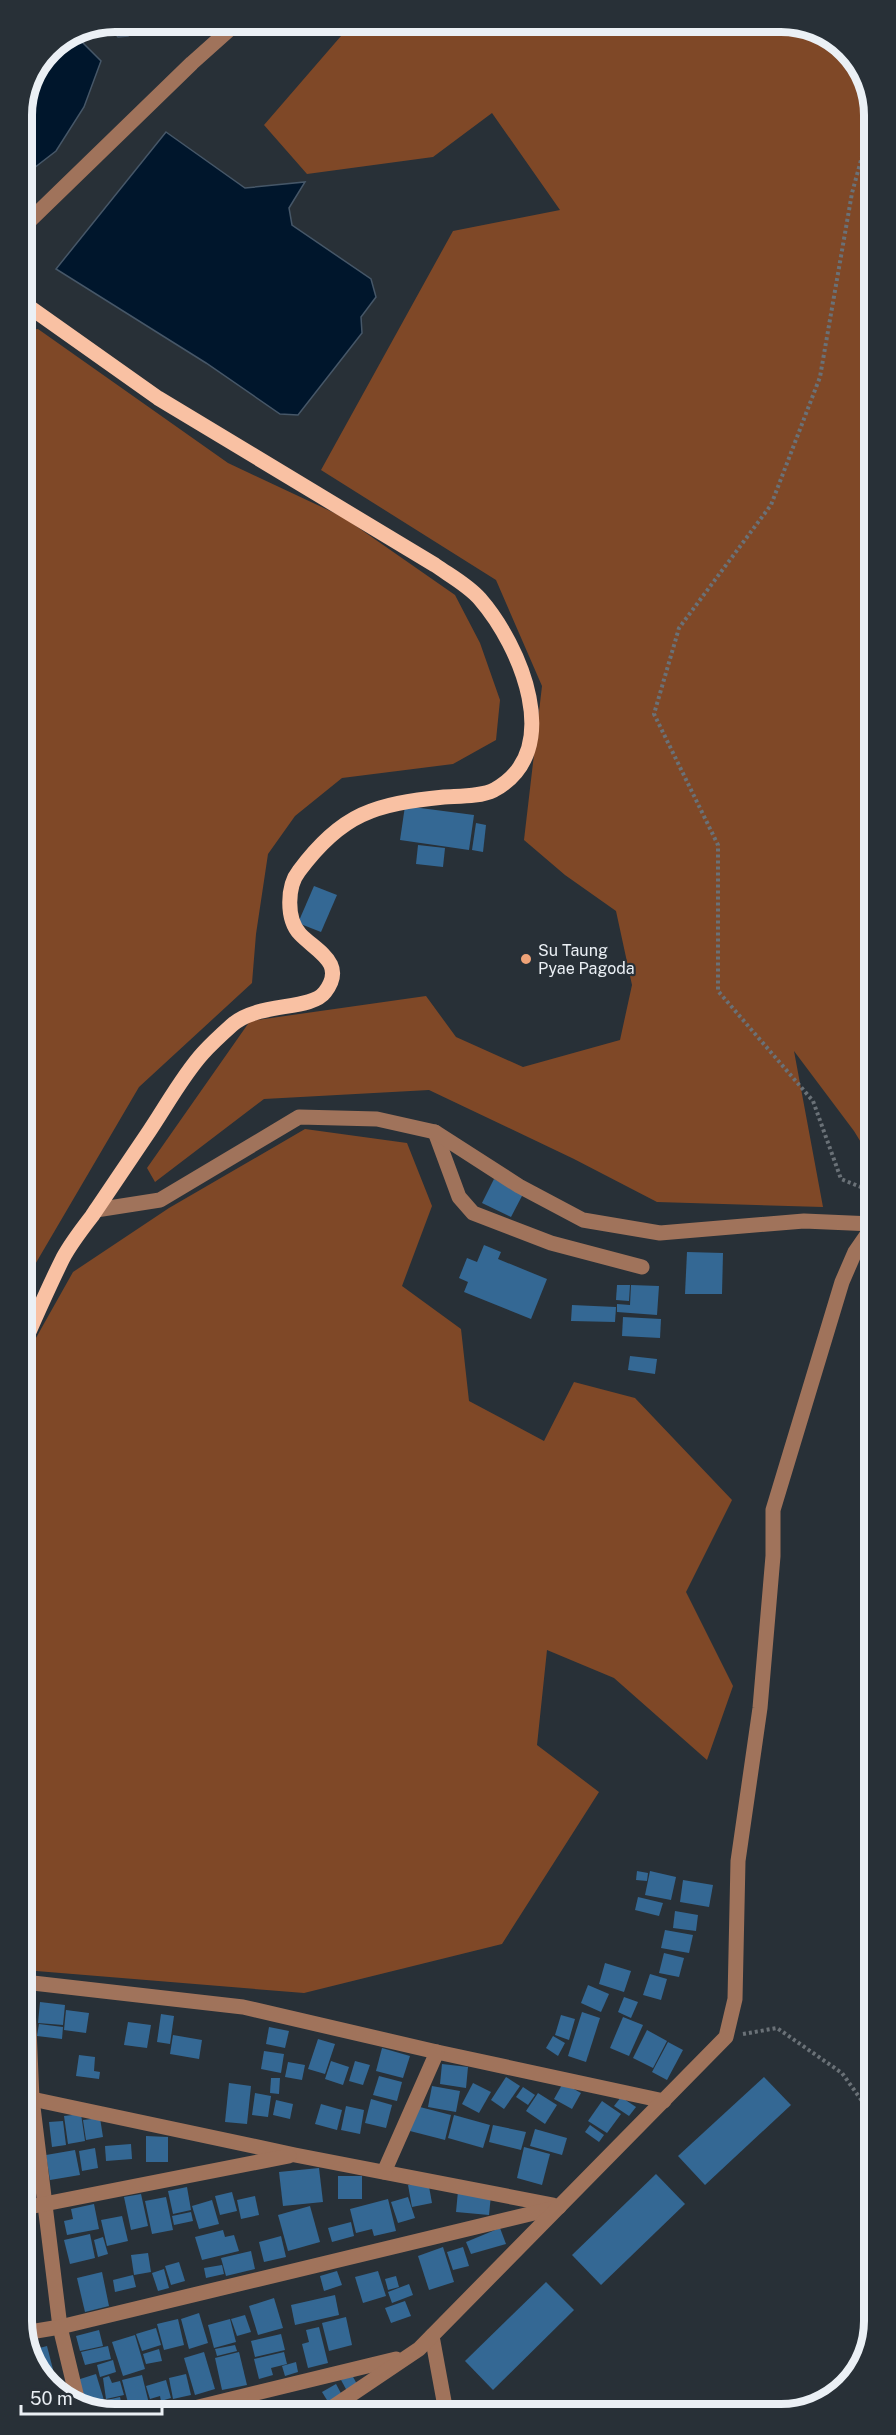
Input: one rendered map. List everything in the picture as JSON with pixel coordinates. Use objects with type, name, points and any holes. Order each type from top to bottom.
[{"type":"main road","points":[[32,309],[158,398],[435,565],[478,596],[503,628],[520,664],[529,697],[532,730],[525,761],[510,780],[490,792],[397,802],[360,815],[330,834],[297,874],[291,895],[290,914],[298,933],[322,951],[331,965],[331,979],[324,994],[312,1001],[249,1013],[235,1022],[202,1053],[64,1256],[32,1325]]},
{"type":"street","points":[[32,218],[228,31]]},
{"type":"street","points":[[96,1210],[160,1200],[298,1117],[377,1119],[435,1132],[519,1186],[583,1220],[660,1233],[804,1221],[864,1224]]},
{"type":"street","points":[[435,1132],[459,1197],[473,1213],[551,1243],[642,1267]]},
{"type":"street","points":[[338,2403],[407,2357],[432,2336],[726,2037],[735,1999],[738,1861],[760,1708],[773,1556],[773,1510],[842,1282],[855,1252],[864,1238]]},
{"type":"street","points":[[32,1983],[243,2007],[664,2101]]},
{"type":"street","points":[[384,2172],[437,2052]]},
{"type":"street","points":[[32,2101],[559,2207]]},
{"type":"street","points":[[32,2124],[45,2204],[60,2327],[76,2393]]},
{"type":"street","points":[[32,2206],[295,2155]]},
{"type":"street","points":[[32,2332],[60,2327],[559,2207]]},
{"type":"street","points":[[432,2336],[444,2403]]},
{"type":"street","points":[[218,2403],[407,2357]]},
{"type":"path","points":[[864,149],[852,193],[820,376],[771,505],[679,628],[654,714],[718,845],[718,991],[813,1101],[841,1179],[864,1188]]},
{"type":"path","points":[[726,2037],[777,2028],[842,2073],[864,2104]]},
{"type":"shaded area","points":[[345,31],[797,33],[813,38],[832,49],[844,60],[858,83],[864,104],[864,1147],[794,1051],[823,1207],[657,1202],[574,1159],[429,1090],[264,1099],[155,1182],[147,1168],[250,1021],[426,996],[456,1037],[523,1067],[620,1040],[632,985],[616,911],[565,875],[524,840],[542,686],[496,580],[321,470],[453,231],[560,210],[492,113],[433,157],[307,174],[264,125]]},
{"type":"shaded area","points":[[32,329],[38,329],[228,463],[343,517],[455,595],[480,643],[500,700],[496,740],[453,764],[342,778],[295,816],[268,854],[256,934],[252,983],[139,1087],[32,1270]]},
{"type":"shaded area","points":[[305,1129],[407,1143],[432,1206],[402,1286],[461,1329],[469,1401],[544,1441],[574,1382],[635,1398],[732,1500],[686,1592],[733,1686],[707,1760],[614,1678],[547,1650],[537,1745],[599,1792],[502,1944],[304,1993],[32,1971],[32,1345],[73,1272],[169,1208]]},
{"type":"water","points":[[113,31],[134,31],[128,36],[118,37]]},
{"type":"water","points":[[80,40],[101,61],[84,107],[56,151],[32,170],[34,93],[49,64],[60,52]]},
{"type":"water","points":[[166,132],[245,188],[305,182],[289,208],[292,225],[371,279],[376,297],[361,317],[362,333],[298,415],[280,414],[206,363],[56,269]]},
{"type":"building","points":[[405,806],[474,815],[469,850],[400,840]]},
{"type":"building","points":[[476,823],[486,825],[483,852],[472,850]]},
{"type":"building","points":[[418,845],[445,848],[443,867],[416,864]]},
{"type":"building","points":[[314,886],[337,895],[321,932],[298,923]]},
{"type":"building","points":[[494,1179],[523,1194],[511,1217],[482,1203]]},
{"type":"building","points":[[484,1245],[501,1252],[498,1259],[547,1279],[531,1319],[464,1292],[468,1282],[459,1278],[467,1258],[477,1262]]},
{"type":"building","points":[[687,1252],[723,1253],[722,1294],[685,1294]]},
{"type":"building","points":[[617,1285],[630,1285],[629,1301],[616,1300]]},
{"type":"building","points":[[631,1285],[659,1286],[657,1315],[617,1312],[617,1304],[630,1305]]},
{"type":"building","points":[[572,1305],[616,1307],[615,1322],[571,1321]]},
{"type":"building","points":[[623,1317],[661,1319],[660,1338],[622,1336]]},
{"type":"building","points":[[630,1356],[657,1359],[655,1374],[628,1370]]},
{"type":"building","points":[[637,1871],[648,1873],[647,1881],[636,1880]]},
{"type":"building","points":[[650,1871],[676,1877],[671,1900],[645,1895]]},
{"type":"building","points":[[683,1880],[713,1885],[709,1907],[680,1902]]},
{"type":"building","points":[[638,1897],[663,1903],[659,1916],[635,1910]]},
{"type":"building","points":[[675,1911],[698,1915],[696,1931],[673,1928]]},
{"type":"building","points":[[665,1930],[693,1935],[689,1953],[661,1948]]},
{"type":"building","points":[[664,1953],[684,1958],[679,1977],[659,1973]]},
{"type":"building","points":[[605,1963],[631,1971],[624,1992],[599,1984]]},
{"type":"building","points":[[650,1974],[667,1979],[661,2000],[643,1995]]},
{"type":"building","points":[[588,1985],[609,1994],[601,2012],[581,2003]]},
{"type":"building","points":[[624,1997],[638,2002],[631,2018],[618,2012]]},
{"type":"building","points":[[40,2002],[65,2005],[63,2025],[38,2023]]},
{"type":"building","points":[[66,2010],[89,2013],[86,2033],[64,2030]]},
{"type":"building","points":[[582,2012],[600,2018],[586,2062],[568,2056]]},
{"type":"building","points":[[161,2014],[174,2016],[170,2044],[157,2042]]},
{"type":"building","points":[[561,2015],[575,2019],[569,2040],[555,2035]]},
{"type":"building","points":[[623,2017],[643,2025],[629,2056],[610,2048]]},
{"type":"building","points":[[128,2022],[151,2025],[147,2048],[124,2045]]},
{"type":"building","points":[[39,2024],[63,2027],[62,2039],[37,2036]]},
{"type":"building","points":[[269,2027],[289,2031],[285,2048],[266,2044]]},
{"type":"building","points":[[647,2030],[667,2041],[653,2068],[633,2058]]},
{"type":"building","points":[[173,2035],[202,2040],[199,2059],[170,2054]]},
{"type":"building","points":[[553,2036],[565,2043],[558,2056],[546,2048]]},
{"type":"building","points":[[318,2039],[335,2044],[325,2074],[308,2069]]},
{"type":"building","points":[[668,2042],[683,2050],[667,2080],[652,2072]]},
{"type":"building","points":[[382,2048],[410,2056],[403,2078],[376,2071]]},
{"type":"building","points":[[264,2051],[284,2054],[281,2073],[261,2069]]},
{"type":"building","points":[[79,2055],[95,2057],[94,2071],[100,2072],[99,2079],[76,2076]]},
{"type":"building","points":[[331,2061],[349,2067],[343,2085],[325,2079]]},
{"type":"building","points":[[355,2061],[370,2065],[363,2085],[349,2081]]},
{"type":"building","points":[[288,2062],[305,2065],[302,2080],[285,2077]]},
{"type":"building","points":[[442,2064],[468,2067],[466,2088],[440,2084]]},
{"type":"building","points":[[379,2076],[402,2082],[397,2101],[373,2095]]},
{"type":"building","points":[[506,2077],[520,2086],[504,2109],[491,2100]]},
{"type":"building","points":[[764,2077],[791,2105],[705,2185],[678,2156]]},
{"type":"building","points":[[271,2078],[280,2078],[279,2094],[270,2093]]},
{"type":"building","points":[[229,2083],[251,2086],[247,2124],[225,2122]]},
{"type":"building","points":[[473,2083],[491,2092],[479,2113],[462,2104]]},
{"type":"building","points":[[563,2083],[581,2093],[572,2109],[554,2099]]},
{"type":"building","points":[[432,2086],[460,2091],[456,2112],[428,2107]]},
{"type":"building","points":[[523,2087],[535,2095],[528,2105],[516,2097]]},
{"type":"building","points":[[255,2093],[271,2096],[268,2117],[252,2115]]},
{"type":"building","points":[[538,2093],[557,2105],[545,2124],[526,2111]]},
{"type":"building","points":[[621,2097],[636,2107],[629,2116],[614,2106]]},
{"type":"building","points":[[371,2099],[392,2105],[386,2128],[365,2123]]},
{"type":"building","points":[[276,2100],[293,2104],[290,2119],[273,2115]]},
{"type":"building","points":[[602,2101],[621,2114],[607,2133],[588,2121]]},
{"type":"building","points":[[321,2104],[342,2110],[337,2130],[315,2124]]},
{"type":"building","points":[[346,2106],[364,2110],[360,2134],[341,2130]]},
{"type":"building","points":[[416,2106],[451,2115],[445,2140],[410,2131]]},
{"type":"building","points":[[81,2114],[85,2141],[68,2144],[64,2116]]},
{"type":"building","points":[[454,2115],[490,2125],[483,2148],[448,2138]]},
{"type":"building","points":[[100,2118],[103,2137],[86,2140],[83,2120]]},
{"type":"building","points":[[63,2121],[66,2145],[52,2147],[49,2122]]},
{"type":"building","points":[[493,2125],[526,2132],[521,2150],[489,2142]]},
{"type":"building","points":[[590,2125],[604,2135],[599,2142],[585,2132]]},
{"type":"building","points":[[535,2129],[567,2138],[562,2155],[530,2146]]},
{"type":"building","points":[[146,2136],[168,2137],[168,2162],[146,2162]]},
{"type":"building","points":[[131,2144],[132,2159],[106,2161],[105,2146]]},
{"type":"building","points":[[524,2147],[550,2154],[542,2185],[517,2178]]},
{"type":"building","points":[[95,2148],[98,2168],[82,2171],[79,2151]]},
{"type":"building","points":[[75,2150],[80,2175],[50,2180],[46,2155]]},
{"type":"building","points":[[319,2168],[323,2202],[283,2206],[279,2172]]},
{"type":"building","points":[[656,2174],[685,2204],[601,2285],[572,2255]]},
{"type":"building","points":[[338,2176],[362,2176],[362,2199],[338,2199]]},
{"type":"building","points":[[428,2181],[432,2203],[412,2207],[408,2185]]},
{"type":"building","points":[[187,2187],[191,2210],[173,2214],[168,2191]]},
{"type":"building","points":[[458,2191],[491,2195],[489,2215],[456,2212]]},
{"type":"building","points":[[232,2192],[237,2211],[220,2215],[215,2196]]},
{"type":"building","points":[[141,2194],[148,2226],[131,2230],[124,2197]]},
{"type":"building","points":[[255,2196],[259,2215],[241,2219],[237,2200]]},
{"type":"building","points":[[166,2197],[173,2230],[152,2234],[145,2201]]},
{"type":"building","points":[[408,2197],[415,2218],[398,2223],[391,2202]]},
{"type":"building","points":[[388,2199],[396,2231],[374,2236],[372,2229],[356,2233],[350,2209]]},
{"type":"building","points":[[212,2200],[219,2224],[199,2229],[192,2206]]},
{"type":"building","points":[[94,2204],[99,2229],[67,2235],[64,2221],[73,2219],[71,2209]]},
{"type":"building","points":[[310,2206],[320,2242],[288,2251],[278,2215]]},
{"type":"building","points":[[191,2212],[193,2221],[174,2225],[172,2216]]},
{"type":"building","points":[[122,2216],[128,2241],[107,2246],[101,2220]]},
{"type":"building","points":[[351,2222],[354,2236],[332,2242],[328,2228]]},
{"type":"building","points":[[500,2228],[506,2244],[471,2254],[466,2242]]},
{"type":"building","points":[[223,2230],[225,2237],[234,2235],[239,2251],[202,2260],[195,2237]]},
{"type":"building","points":[[90,2234],[95,2258],[70,2264],[64,2240]]},
{"type":"building","points":[[281,2236],[286,2257],[264,2262],[259,2242]]},
{"type":"building","points":[[103,2237],[108,2254],[98,2257],[94,2240]]},
{"type":"building","points":[[443,2247],[454,2282],[429,2290],[418,2256]]},
{"type":"building","points":[[463,2247],[469,2266],[453,2270],[447,2252]]},
{"type":"building","points":[[251,2251],[255,2269],[226,2276],[221,2258]]},
{"type":"building","points":[[148,2253],[151,2272],[134,2275],[131,2255]]},
{"type":"building","points":[[179,2262],[185,2281],[171,2285],[165,2266]]},
{"type":"building","points":[[222,2265],[224,2274],[206,2278],[204,2268]]},
{"type":"building","points":[[164,2269],[169,2288],[158,2291],[152,2273]]},
{"type":"building","points":[[337,2271],[342,2285],[324,2291],[320,2276]]},
{"type":"building","points":[[378,2271],[386,2296],[363,2303],[355,2277]]},
{"type":"building","points":[[102,2272],[109,2306],[85,2312],[77,2278]]},
{"type":"building","points":[[133,2275],[136,2287],[115,2292],[113,2280]]},
{"type":"building","points":[[396,2276],[399,2287],[388,2290],[385,2279]]},
{"type":"building","points":[[546,2282],[574,2310],[493,2390],[465,2361]]},
{"type":"building","points":[[409,2284],[413,2295],[392,2303],[388,2292]]},
{"type":"building","points":[[335,2295],[339,2315],[295,2325],[291,2305]]},
{"type":"building","points":[[274,2298],[283,2328],[258,2335],[249,2306]]},
{"type":"building","points":[[405,2301],[411,2316],[391,2323],[385,2308]]},
{"type":"building","points":[[199,2313],[208,2343],[189,2349],[181,2319]]},
{"type":"building","points":[[245,2315],[251,2332],[237,2336],[231,2319]]},
{"type":"building","points":[[346,2317],[352,2345],[329,2351],[322,2323]]},
{"type":"building","points":[[178,2319],[184,2345],[164,2350],[157,2324]]},
{"type":"building","points":[[230,2319],[236,2342],[214,2348],[208,2325]]},
{"type":"building","points":[[319,2327],[328,2363],[308,2368],[302,2344],[309,2342],[306,2330]]},
{"type":"building","points":[[156,2328],[161,2345],[142,2351],[136,2334]]},
{"type":"building","points":[[99,2330],[103,2346],[80,2351],[76,2336]]},
{"type":"building","points":[[281,2334],[285,2350],[255,2357],[251,2341]]},
{"type":"building","points":[[135,2335],[145,2369],[123,2376],[112,2342]]},
{"type":"building","points":[[235,2345],[237,2351],[217,2356],[215,2349]]},
{"type":"building","points":[[47,2346],[55,2378],[40,2357],[37,2349]]},
{"type":"building","points":[[108,2346],[111,2359],[85,2365],[81,2352]]},
{"type":"building","points":[[159,2349],[162,2361],[146,2364],[143,2354]]},
{"type":"building","points":[[204,2352],[215,2389],[195,2395],[184,2358]]},
{"type":"building","points":[[239,2352],[247,2385],[222,2390],[215,2358]]},
{"type":"building","points":[[284,2352],[287,2364],[271,2368],[273,2375],[259,2379],[254,2359]]},
{"type":"building","points":[[113,2360],[116,2372],[100,2377],[97,2365]]},
{"type":"building","points":[[296,2362],[298,2372],[285,2376],[282,2366]]},
{"type":"building","points":[[96,2374],[105,2403],[82,2396],[77,2380]]},
{"type":"building","points":[[186,2374],[191,2395],[173,2399],[169,2378]]},
{"type":"building","points":[[142,2375],[149,2403],[128,2403],[122,2380]]},
{"type":"building","points":[[352,2375],[358,2386],[347,2391],[341,2380]]},
{"type":"building","points":[[109,2376],[112,2383],[120,2381],[124,2395],[106,2399],[103,2378]]},
{"type":"building","points":[[166,2380],[171,2398],[161,2401],[160,2396],[150,2399],[146,2386]]},
{"type":"building","points":[[336,2384],[343,2397],[329,2403],[322,2392]]},
{"type":"building","points":[[120,2397],[121,2403],[108,2403],[107,2400]]},
{"type":"place","name":"Su Taung Pyae Pagoda","points":[[526,959]]}]
